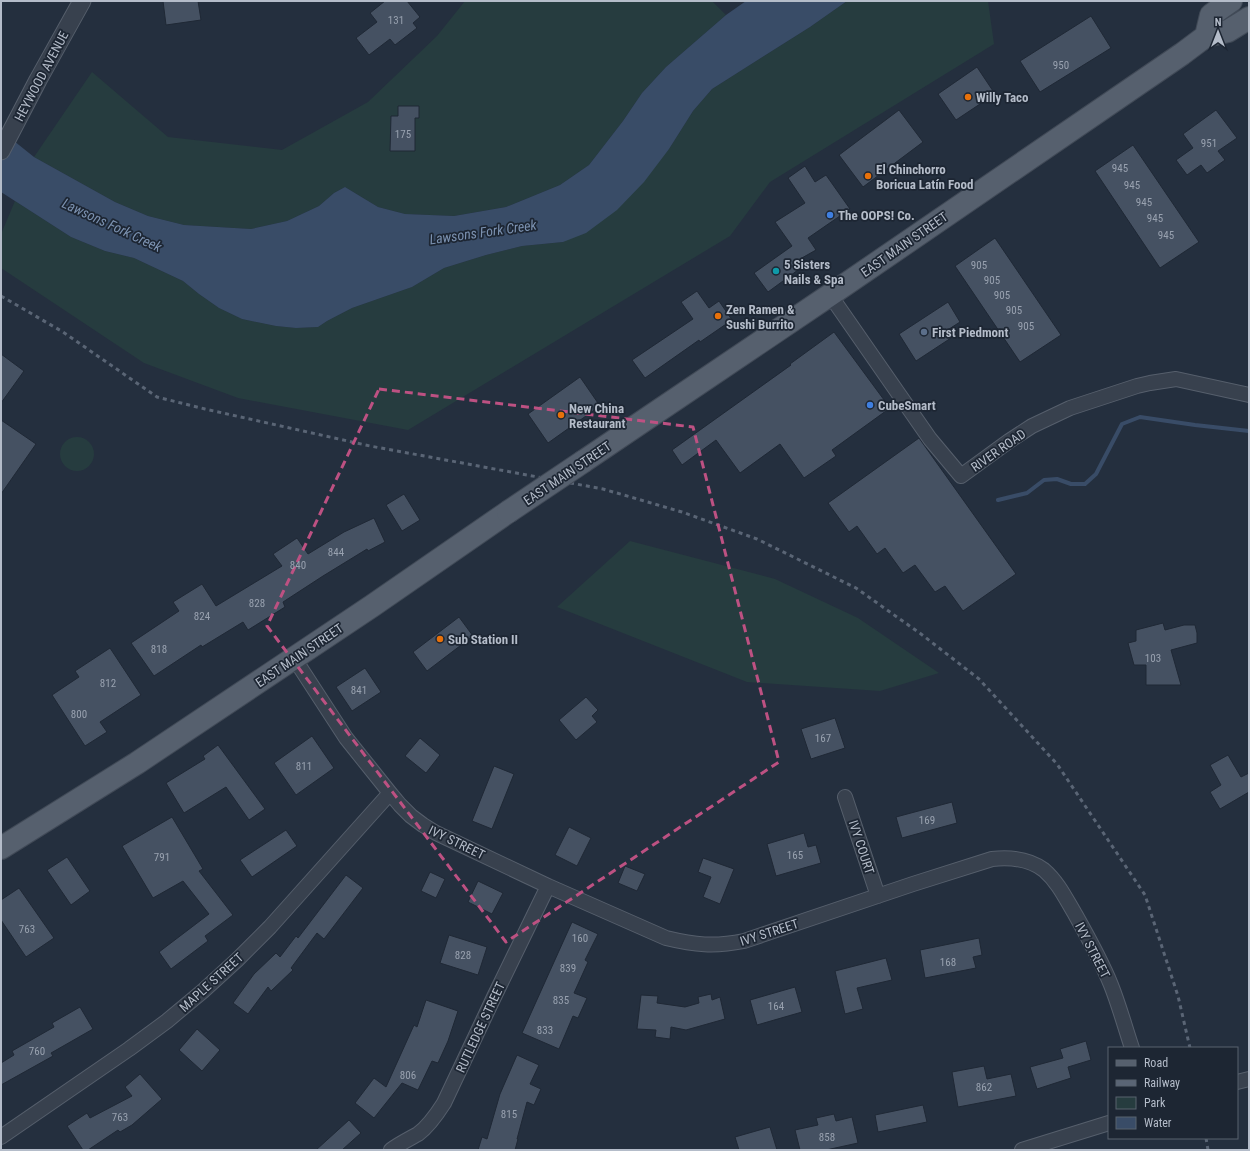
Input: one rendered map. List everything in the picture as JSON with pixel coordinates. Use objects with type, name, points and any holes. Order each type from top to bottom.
[{"type":"main road","points":[[1206,36],[1211,15],[1230,2]]},
{"type":"main road","name":"EAST MAIN STREET","points":[[1,848],[137,763],[372,606],[508,512],[830,295],[1169,63],[1206,36],[1228,31],[1247,23]]},
{"type":"street","name":"HEYWOOD AVENUE","points":[[1,151],[82,1]]},
{"type":"street","points":[[1230,2],[1247,23]]},
{"type":"street","name":"RIVER ROAD","points":[[830,295],[930,439],[961,476],[1032,426],[1070,408],[1137,386],[1176,379],[1249,395]]},
{"type":"street","name":"IVY STREET","points":[[294,658],[346,738],[400,806],[411,816],[436,833],[548,886],[666,938],[686,943],[706,945],[747,941],[817,916],[992,859],[1018,859],[1031,863],[1053,878],[1061,889],[1111,984],[1132,1047]]},
{"type":"street","name":"MAPLE STREET","points":[[1,1138],[167,1021],[237,960],[270,927],[390,793]]},
{"type":"street","name":"IVY COURT","points":[[845,797],[878,896]]},
{"type":"street","name":"RUTLEDGE STREET","points":[[391,1150],[427,1126],[444,1103],[548,886]]},
{"type":"street","points":[[1022,1150],[1108,1123]]},
{"type":"highlighted area","points":[[379,389],[693,427],[779,762],[506,942],[267,626]]},
{"type":"green space","points":[[465,1],[712,1],[726,15],[666,67],[642,93],[623,121],[589,165],[560,185],[506,207],[454,216],[405,214],[378,207],[345,187],[334,193],[319,206],[287,221],[251,229],[184,225],[148,216],[115,202],[34,157],[92,72],[168,137],[282,150],[368,102],[437,36]]},
{"type":"green space","points":[[847,1],[988,1],[994,44],[770,182],[730,236],[408,430],[238,398],[144,363],[1,268],[1,234],[15,201],[71,237],[105,251],[134,258],[183,281],[219,308],[242,319],[276,326],[296,328],[318,327],[352,308],[412,287],[444,268],[522,246],[563,242],[669,149],[693,111],[712,89],[810,27]]},
{"type":"green space","points":[[74,437],[80,437],[84,438],[91,444],[94,454],[93,461],[87,468],[80,471],[74,471],[70,470],[63,464],[60,457],[60,451],[61,447],[67,440]]},
{"type":"green space","points":[[630,541],[775,579],[858,618],[939,673],[880,691],[747,682],[557,607]]},
{"type":"water","name":"Lawsons Fork Creek","points":[[746,1],[847,1],[810,27],[712,89],[693,111],[669,149],[644,182],[617,210],[586,233],[563,242],[522,246],[444,268],[412,287],[352,308],[318,327],[296,328],[276,326],[242,319],[219,308],[183,281],[134,258],[105,251],[71,237],[1,192],[1,128],[4,133],[34,157],[115,202],[148,216],[184,225],[251,229],[287,221],[319,206],[334,193],[345,187],[378,207],[405,214],[454,216],[506,207],[560,185],[589,165],[623,121],[642,93],[666,67],[726,15]]},
{"type":"building","points":[[163,1],[198,1],[201,20],[166,25]]},
{"type":"building","points":[[385,1],[407,1],[420,17],[413,23],[417,28],[395,45],[390,39],[369,55],[356,38],[377,22],[370,13]]},
{"type":"building","points":[[1091,16],[1111,48],[1040,92],[1020,61]]},
{"type":"building","points":[[977,67],[995,94],[956,120],[938,94]]},
{"type":"building","points":[[398,106],[419,106],[419,118],[415,118],[415,151],[390,151],[391,116],[398,116]]},
{"type":"building","points":[[899,110],[923,142],[863,187],[839,155]]},
{"type":"building","points":[[1216,110],[1237,138],[1218,151],[1225,160],[1207,173],[1201,165],[1187,175],[1176,160],[1193,148],[1183,134]]},
{"type":"building","points":[[1133,145],[1199,242],[1160,268],[1095,171]]},
{"type":"building","points":[[805,166],[815,182],[826,175],[850,209],[808,238],[816,250],[793,263],[798,270],[768,292],[754,273],[792,246],[775,222],[805,203],[788,178]]},
{"type":"building","points":[[995,238],[1061,335],[1020,362],[955,266]]},
{"type":"building","points":[[697,291],[709,308],[719,301],[732,320],[700,342],[699,340],[645,378],[632,360],[693,319],[681,302]]},
{"type":"building","name":"First Piedmont","points":[[948,302],[960,322],[946,331],[951,338],[916,361],[899,334]]},
{"type":"building","points":[[834,332],[890,408],[832,450],[836,456],[804,478],[780,444],[740,473],[716,440],[682,465],[672,450],[791,365],[790,364]]},
{"type":"building","points":[[1,354],[24,371],[1,403]]},
{"type":"building","points":[[580,377],[600,406],[548,443],[528,414]]},
{"type":"building","points":[[1,420],[36,444],[1,494]]},
{"type":"building","points":[[919,438],[1016,574],[963,611],[945,586],[935,592],[915,565],[903,573],[885,548],[877,554],[857,526],[849,532],[828,503]]},
{"type":"building","points":[[404,494],[420,520],[402,531],[386,505]]},
{"type":"building","points":[[374,518],[385,542],[368,551],[367,549],[323,576],[283,602],[285,607],[248,630],[243,622],[202,647],[201,645],[154,676],[131,643],[179,611],[173,602],[202,584],[216,606],[282,566],[273,554],[297,538],[308,554],[344,532]]},
{"type":"building","points":[[459,617],[473,636],[427,671],[413,652]]},
{"type":"building","points":[[1163,623],[1165,630],[1184,625],[1195,625],[1197,643],[1171,650],[1181,685],[1146,685],[1146,665],[1134,665],[1128,643],[1136,641],[1136,630]]},
{"type":"building","points":[[110,648],[141,695],[100,722],[107,732],[85,746],[52,695],[79,677],[75,671]]},
{"type":"building","points":[[365,668],[381,692],[352,711],[336,687]]},
{"type":"building","points":[[586,697],[598,710],[592,716],[597,722],[576,740],[559,720]]},
{"type":"building","points":[[835,718],[845,748],[811,759],[801,729]]},
{"type":"building","points":[[312,736],[334,768],[296,795],[274,763]]},
{"type":"building","points":[[420,738],[440,755],[426,773],[405,756]]},
{"type":"building","points":[[218,745],[265,809],[249,820],[226,787],[184,813],[166,783],[205,759],[203,756]]},
{"type":"building","points":[[1228,755],[1241,777],[1249,773],[1249,792],[1220,809],[1210,792],[1221,785],[1210,765]]},
{"type":"building","points":[[494,766],[514,774],[492,829],[472,821]]},
{"type":"building","points":[[952,802],[957,823],[902,838],[896,817]]},
{"type":"building","points":[[172,817],[203,869],[199,871],[233,915],[205,936],[208,941],[171,969],[159,952],[209,914],[183,881],[153,898],[122,846]]},
{"type":"building","points":[[569,827],[591,838],[577,866],[555,855]]},
{"type":"building","points":[[286,830],[297,846],[252,877],[240,860]]},
{"type":"building","points":[[804,833],[808,847],[816,845],[821,863],[776,876],[767,844]]},
{"type":"building","points":[[67,857],[90,891],[71,905],[47,870]]},
{"type":"building","points":[[703,858],[734,869],[720,904],[703,897],[711,877],[698,872]]},
{"type":"building","points":[[625,866],[645,874],[637,891],[618,883]]},
{"type":"building","points":[[430,872],[445,879],[436,898],[421,891]]},
{"type":"building","points":[[346,875],[363,888],[324,939],[317,933],[291,968],[293,970],[271,991],[268,987],[248,1014],[233,1003],[254,974],[276,953],[280,957],[296,936],[298,938]]},
{"type":"building","points":[[478,881],[503,893],[492,914],[468,902]]},
{"type":"building","points":[[19,888],[54,938],[26,957],[1,920],[1,900]]},
{"type":"building","points":[[572,922],[598,934],[585,960],[588,962],[574,993],[587,998],[578,1018],[573,1016],[559,1049],[522,1033]]},
{"type":"building","points":[[449,935],[487,947],[478,975],[440,963]]},
{"type":"building","points":[[979,938],[982,955],[973,957],[976,968],[925,978],[920,950]]},
{"type":"building","points":[[886,958],[892,980],[857,988],[863,1009],[845,1014],[835,971]]},
{"type":"building","points":[[795,987],[802,1012],[757,1025],[750,1000]]},
{"type":"building","points":[[711,994],[712,1000],[720,997],[725,1019],[686,1030],[671,1027],[670,1039],[655,1037],[656,1030],[637,1029],[641,995],[658,996],[657,1003],[685,1007],[699,1003],[698,997]]},
{"type":"building","points":[[426,1000],[458,1011],[448,1041],[438,1063],[432,1061],[418,1090],[402,1083],[374,1118],[355,1103],[374,1078],[386,1087],[414,1025],[417,1027]]},
{"type":"building","points":[[80,1007],[93,1029],[51,1053],[53,1056],[1,1085],[1,1063],[14,1055],[12,1051],[54,1027],[52,1023]]},
{"type":"building","points":[[197,1029],[220,1050],[202,1071],[179,1050]]},
{"type":"building","points":[[1086,1041],[1091,1060],[1068,1067],[1071,1078],[1037,1089],[1030,1067],[1063,1058],[1060,1049]]},
{"type":"building","points":[[517,1055],[539,1065],[530,1084],[541,1089],[534,1105],[527,1102],[515,1150],[478,1150],[482,1137],[487,1139],[500,1094]]},
{"type":"building","points":[[984,1066],[987,1079],[1011,1074],[1016,1096],[958,1107],[952,1072]]},
{"type":"building","points":[[140,1074],[162,1099],[132,1125],[120,1132],[118,1130],[88,1150],[83,1150],[67,1126],[87,1113],[90,1118],[132,1096],[125,1087]]},
{"type":"building","points":[[923,1105],[927,1122],[878,1132],[875,1115]]},
{"type":"building","points":[[834,1114],[836,1121],[852,1117],[858,1143],[826,1150],[800,1150],[795,1130],[818,1125],[816,1118]]},
{"type":"building","points":[[349,1120],[361,1133],[342,1150],[316,1150]]},
{"type":"building","points":[[770,1127],[777,1150],[739,1150],[735,1137]]},
{"type":"waterway","points":[[998,500],[1027,493],[1044,480],[1057,479],[1071,484],[1085,484],[1096,474],[1122,424],[1140,417],[1249,431]]},
{"type":"railway","points":[[1,296],[63,332],[157,397],[370,446],[603,489],[682,512],[757,539],[856,588],[921,634],[979,679],[1057,764],[1145,895],[1178,996],[1190,1047]]},
{"type":"railway","points":[[1206,1139],[1208,1150]]},
{"type":"place","name":"Willy Taco","points":[[968,97]]},
{"type":"place","name":"El Chinchorro Boricua Latín Food","points":[[868,176]]},
{"type":"place","name":"The OOPS! Co.","points":[[830,215]]},
{"type":"place","name":"5 Sisters Nails & Spa","points":[[776,271]]},
{"type":"place","name":"Zen Ramen & Sushi Burrito","points":[[718,316]]},
{"type":"place","name":"First Piedmont","points":[[924,332]]},
{"type":"place","name":"CubeSmart","points":[[870,405]]},
{"type":"place","name":"New China Restaurant","points":[[561,415]]},
{"type":"place","name":"Sub Station II","points":[[440,639]]}]
